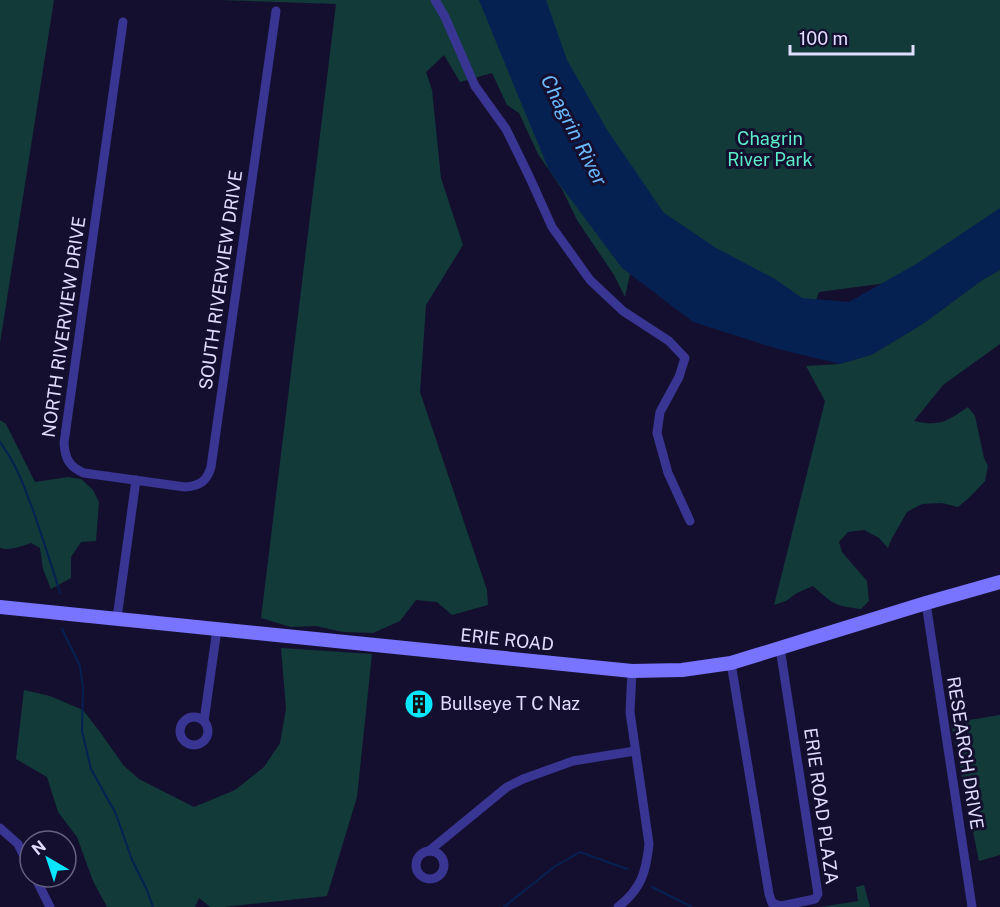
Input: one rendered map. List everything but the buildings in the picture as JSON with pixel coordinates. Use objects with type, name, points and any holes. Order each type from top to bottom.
[{"type":"street","points":[[435,0],[445,17],[475,87],[506,129],[552,227],[590,280],[623,311],[669,341],[685,358],[679,377],[660,412],[657,433],[668,473],[690,521]]},
{"type":"street","name":"SOUTH RIVERVIEW DRIVE","points":[[136,480],[185,487],[203,482],[209,476],[276,11]]},
{"type":"street","name":"NORTH RIVERVIEW DRIVE","points":[[123,22],[64,443],[65,455],[69,464],[75,469],[84,473],[136,480]]},
{"type":"street","points":[[117,618],[136,480]]},
{"type":"street","name":"ERIE ROAD","points":[[0,607],[632,671],[682,670],[731,663],[1000,582]]},
{"type":"street","name":"RESEARCH DRIVE","points":[[926,603],[972,907]]},
{"type":"street","points":[[204,722],[217,629]]},
{"type":"street","name":"ERIE ROAD PLAZA","points":[[731,663],[772,903],[781,906],[815,899],[818,894],[780,648]]},
{"type":"street","points":[[618,907],[629,898],[641,880],[647,865],[649,844],[630,712],[632,671]]},
{"type":"street","points":[[429,851],[507,788],[523,779],[573,761],[635,751]]},
{"type":"street","points":[[0,828],[18,844]]},
{"type":"street","points":[[41,889],[50,907]]},
{"type":"green space","points":[[0,0],[54,0],[0,343]]},
{"type":"green space","name":"Chagrin River Park","points":[[220,0],[1000,0],[1000,243],[939,276],[819,292],[804,335],[635,251],[625,297],[614,275],[577,220],[562,189],[538,154],[519,113],[507,105],[492,73],[460,82],[444,55],[426,72],[432,90],[441,178],[463,245],[426,305],[420,392],[487,590],[488,605],[452,615],[437,602],[416,600],[400,621],[373,633],[343,632],[316,626],[291,627],[261,618],[336,4]]},
{"type":"green space","points":[[1000,270],[1000,344],[943,385],[914,421],[943,422],[968,407],[975,416],[984,458],[988,466],[985,481],[958,507],[942,503],[922,504],[907,512],[888,548],[879,538],[864,530],[848,532],[839,542],[842,552],[867,581],[869,601],[861,609],[834,603],[813,586],[774,605],[825,401],[806,366],[840,364],[873,354],[924,323],[982,280]]},
{"type":"green space","points":[[0,420],[6,424],[35,482],[68,477],[81,479],[93,490],[99,502],[96,541],[81,542],[71,557],[71,578],[51,589],[43,569],[40,548],[31,543],[12,549],[0,548]]},
{"type":"green space","points":[[281,648],[372,654],[357,797],[327,896],[224,907],[210,907],[199,898],[195,907],[107,907],[93,881],[78,840],[78,829],[71,829],[58,812],[47,777],[16,759],[24,690],[50,696],[83,710],[124,766],[139,779],[194,807],[235,790],[264,767],[280,743],[286,709]]},
{"type":"green space","points":[[1000,715],[1000,855],[979,861],[951,723]]},
{"type":"green space","points":[[864,885],[870,907],[820,907],[858,901],[856,887]]},
{"type":"water","name":"Chagrin River","points":[[479,0],[546,0],[567,60],[606,128],[663,212],[716,248],[775,279],[802,298],[849,302],[918,263],[1000,208],[1000,270],[982,280],[924,323],[873,354],[840,364],[778,349],[693,322],[622,268],[549,170]]},
{"type":"waterway","points":[[0,442],[23,485],[60,593]]},
{"type":"waterway","points":[[62,629],[80,666],[83,689],[82,731],[91,769],[116,814],[132,860],[153,907]]},
{"type":"waterway","points":[[504,907],[554,867],[580,852],[627,869]]},
{"type":"waterway","points":[[652,887],[692,907]]},
{"type":"place","name":"Bullseye T C Naz","points":[[419,704]]}]
